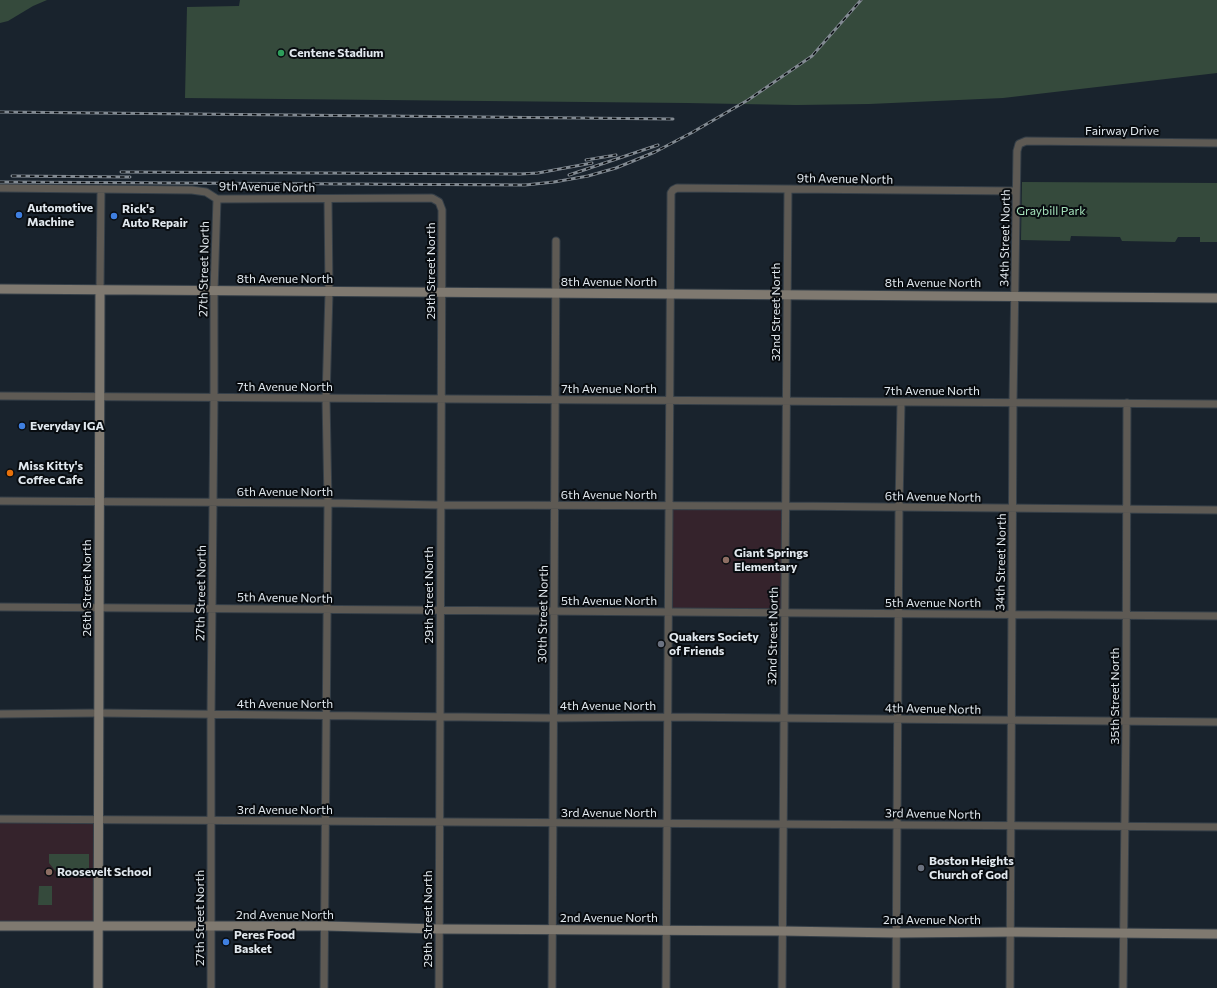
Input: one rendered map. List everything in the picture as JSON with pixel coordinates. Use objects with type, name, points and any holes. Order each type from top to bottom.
[{"type":"street","name":"Fairway Drive","points":[[1026,141],[1217,143]]},
{"type":"street","name":"34th Street North","points":[[1010,988],[1013,402],[1016,191],[1017,151],[1020,144],[1026,141]]},
{"type":"street","name":"9th Avenue North","points":[[0,188],[192,190],[206,192],[217,199],[432,198],[439,202]]},
{"type":"street","name":"9th Avenue North","points":[[669,294],[670,193],[677,188],[1016,191]]},
{"type":"street","name":"26th Street North","points":[[98,988],[100,609],[99,396],[101,189]]},
{"type":"street","name":"32nd Street North","points":[[782,988],[788,189]]},
{"type":"street","name":"27th Street North","points":[[211,988],[214,291],[217,199]]},
{"type":"street","points":[[324,988],[326,821],[325,715],[328,503],[326,398],[329,292],[328,199]]},
{"type":"street","name":"29th Street North","points":[[438,988],[442,293],[442,210],[439,202]]},
{"type":"street","name":"30th Street North","points":[[552,988],[552,718],[556,240]]},
{"type":"street","name":"8th Avenue North","points":[[0,289],[1217,298]]},
{"type":"street","points":[[666,988],[669,294]]},
{"type":"street","name":"7th Avenue North","points":[[0,396],[1217,404]]},
{"type":"street","points":[[896,988],[901,402]]},
{"type":"street","name":"35th Street North","points":[[1123,988],[1127,403]]},
{"type":"street","name":"6th Avenue North","points":[[0,501],[1217,510]]},
{"type":"street","name":"5th Avenue North","points":[[0,607],[100,609],[1217,616]]},
{"type":"street","name":"4th Avenue North","points":[[0,714],[99,713],[552,718],[666,717],[1217,722]]},
{"type":"street","name":"3rd Avenue North","points":[[0,819],[553,824],[897,824],[1011,827],[1217,828]]},
{"type":"street","name":"2nd Avenue North","points":[[0,926],[325,926],[439,929],[897,933],[1124,932],[1217,934]]},
{"type":"shaded area","name":"Giant Springs Elementary","points":[[786,506],[785,613],[667,612],[668,507]]},
{"type":"shaded area","name":"Roosevelt School","points":[[0,819],[98,819],[98,927],[0,926]]},
{"type":"green space","points":[[0,0],[47,0],[33,6],[8,21],[0,23]]},
{"type":"green space","points":[[240,0],[1217,0],[1217,73],[1003,98],[869,104],[796,105],[185,98],[187,7],[239,6]]},
{"type":"green space","name":"Graybill Park","points":[[1022,182],[1217,183],[1217,242],[1200,242],[1200,237],[1178,237],[1175,242],[1122,241],[1120,237],[1071,236],[1070,241],[1021,240]]},
{"type":"green space","points":[[49,854],[89,854],[89,874],[57,873],[49,863]]},
{"type":"green space","points":[[39,886],[52,886],[52,905],[38,905]]},
{"type":"railway","points":[[0,182],[525,185],[588,176],[616,168],[655,152],[748,100],[812,56],[861,0]]},
{"type":"railway","points":[[0,112],[673,119]]},
{"type":"railway","points":[[569,175],[658,145]]},
{"type":"railway","points":[[586,160],[616,155]]},
{"type":"railway","points":[[121,172],[520,174],[538,173],[592,163]]},
{"type":"railway","points":[[12,176],[130,177]]},
{"type":"place","name":"Centene Stadium","points":[[281,53]]},
{"type":"place","name":"Automotive Machine","points":[[19,215]]},
{"type":"place","name":"Rick's Auto Repair","points":[[114,216]]},
{"type":"place","name":"Everyday IGA","points":[[22,426]]},
{"type":"place","name":"Miss Kitty's Coffee Cafe","points":[[10,473]]},
{"type":"place","name":"Giant Springs Elementary","points":[[726,560]]},
{"type":"place","name":"Quakers Society of Friends","points":[[661,644]]},
{"type":"place","name":"Boston Heights Church of God","points":[[921,868]]},
{"type":"place","name":"Roosevelt School","points":[[49,872]]},
{"type":"place","name":"Peres Food Basket","points":[[226,942]]}]
